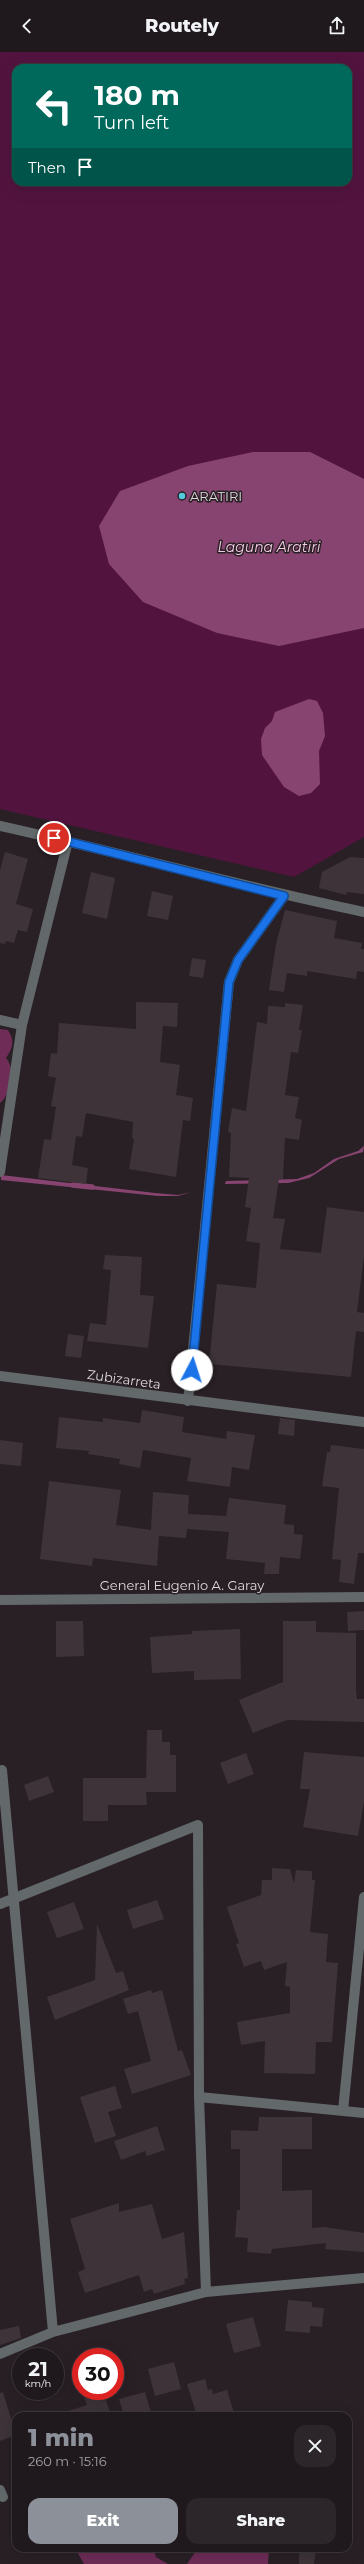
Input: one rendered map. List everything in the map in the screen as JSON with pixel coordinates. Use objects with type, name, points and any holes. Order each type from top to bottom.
[{"type":"street","points":[[0,826],[68,841],[284,896],[364,912]]},
{"type":"street","points":[[0,1172],[22,1025],[68,841]]},
{"type":"street","points":[[188,1401],[229,982],[238,960],[284,896]]},
{"type":"street","points":[[0,1020],[22,1025]]},
{"type":"street","name":"Zubizarreta","points":[[0,1376],[188,1401],[364,1422]]},
{"type":"street","name":"General Eugenio A. Garay","points":[[0,1600],[364,1597]]},
{"type":"street","points":[[2,1770],[53,2332]]},
{"type":"street","points":[[0,1904],[198,1824],[199,2097],[206,2292]]},
{"type":"street","points":[[343,2111],[364,1897]]},
{"type":"street","points":[[199,2097],[364,2113]]},
{"type":"street","points":[[0,2354],[53,2332],[206,2292],[364,2278]]},
{"type":"shaded area","name":"ARATIRI","points":[[0,52],[364,52],[364,837],[294,877],[0,809]]},
{"type":"shaded area","points":[[0,1029],[8,1030],[12,1038],[12,1048],[6,1058],[11,1068],[11,1081],[7,1094],[0,1103]]},
{"type":"shaded area","points":[[77,2552],[154,2552],[156,2557],[168,2564],[84,2564]]},
{"type":"shaded area","points":[[195,2552],[269,2552],[268,2564],[187,2564]]},
{"type":"water","name":"Laguna Aratiri","points":[[253,452],[310,452],[364,479],[364,628],[279,646],[217,633],[143,602],[109,564],[99,526],[120,491],[188,466]]},
{"type":"water","points":[[309,699],[317,701],[323,713],[325,736],[319,751],[320,784],[311,793],[299,796],[284,787],[262,755],[261,739],[265,728],[272,721],[275,712]]},
{"type":"water","points":[[364,1146],[363,1152],[339,1159],[309,1178],[288,1183],[225,1184],[226,1181],[297,1179],[314,1173],[334,1159],[358,1151]]},
{"type":"water","points":[[1,1175],[155,1193],[178,1195],[191,1192],[178,1196],[158,1196],[1,1180]]},
{"type":"building","points":[[5,852],[28,859],[16,904],[33,909],[27,932],[18,930],[14,943],[6,941],[5,944],[0,943],[0,870]]},
{"type":"building","points":[[350,857],[364,858],[364,894],[347,892],[346,895],[319,888],[322,872]]},
{"type":"building","points":[[91,872],[115,878],[107,919],[82,913]]},
{"type":"building","points":[[152,891],[173,896],[168,920],[147,916]]},
{"type":"building","points":[[285,910],[337,921],[334,938],[362,943],[361,949],[364,949],[364,972],[357,971],[356,979],[307,971],[307,976],[287,973],[284,992],[269,990],[276,944]]},
{"type":"building","points":[[192,958],[206,960],[203,978],[189,976]]},
{"type":"building","points":[[136,1002],[178,1003],[177,1027],[163,1026],[160,1062],[180,1065],[176,1095],[193,1098],[190,1121],[183,1120],[176,1177],[129,1169],[134,1139],[132,1138],[133,1122],[86,1113],[82,1137],[76,1136],[72,1165],[88,1168],[86,1184],[38,1178],[44,1139],[51,1140],[56,1107],[51,1106],[56,1078],[48,1076],[51,1053],[57,1054],[59,1023],[136,1029]]},
{"type":"building","points":[[285,1003],[303,1005],[299,1030],[302,1030],[298,1053],[291,1052],[285,1095],[299,1097],[295,1118],[302,1120],[299,1140],[285,1138],[283,1179],[279,1179],[273,1218],[285,1219],[280,1249],[321,1253],[327,1207],[364,1212],[364,1256],[357,1312],[364,1313],[364,1332],[356,1331],[351,1377],[209,1364],[217,1284],[256,1288],[260,1243],[246,1241],[251,1208],[245,1207],[249,1178],[229,1177],[231,1133],[228,1132],[232,1108],[246,1111],[257,1022],[267,1024],[268,1006],[285,1007]]},
{"type":"building","points":[[105,1255],[142,1257],[140,1295],[154,1296],[148,1348],[87,1341],[90,1323],[106,1325],[111,1270],[103,1269]]},
{"type":"building","points":[[68,1334],[84,1336],[81,1358],[65,1356]]},
{"type":"building","points":[[142,1410],[184,1417],[182,1432],[226,1439],[227,1431],[255,1435],[249,1470],[232,1467],[230,1487],[187,1481],[191,1458],[143,1450],[140,1468],[119,1464],[120,1459],[88,1454],[89,1451],[56,1448],[59,1417],[103,1422],[103,1418],[140,1423]]},
{"type":"building","points":[[280,1418],[295,1420],[294,1436],[278,1434]]},
{"type":"building","points":[[0,1440],[23,1443],[21,1466],[0,1464]]},
{"type":"building","points":[[331,1445],[364,1449],[364,1553],[358,1553],[354,1584],[339,1582],[341,1560],[332,1559],[339,1488],[322,1486],[327,1452],[330,1452]]},
{"type":"building","points":[[49,1481],[121,1490],[116,1525],[151,1530],[153,1492],[189,1495],[188,1514],[226,1516],[229,1498],[286,1505],[284,1524],[294,1525],[294,1534],[303,1535],[300,1559],[280,1557],[279,1574],[264,1574],[265,1563],[226,1559],[229,1532],[187,1529],[186,1538],[159,1536],[157,1566],[93,1558],[92,1566],[40,1559]]},
{"type":"building","points":[[364,1611],[364,1630],[348,1631],[347,1612]]},
{"type":"building","points":[[56,1621],[83,1621],[84,1656],[56,1657]]},
{"type":"building","points":[[283,1621],[316,1621],[316,1632],[356,1633],[356,1689],[357,1699],[364,1699],[364,1722],[287,1720],[253,1733],[239,1700],[283,1682]]},
{"type":"building","points":[[240,1629],[241,1679],[194,1680],[194,1671],[152,1673],[150,1637],[192,1634],[192,1631]]},
{"type":"building","points":[[147,1730],[162,1730],[162,1742],[170,1742],[170,1755],[176,1755],[176,1792],[146,1792],[147,1805],[108,1805],[108,1821],[83,1821],[83,1778],[146,1778],[146,1782]]},
{"type":"building","points":[[304,1752],[364,1757],[364,1801],[358,1836],[303,1827],[310,1789],[300,1789]]},
{"type":"building","points":[[246,1753],[254,1774],[228,1784],[220,1763]]},
{"type":"building","points":[[48,1776],[54,1792],[29,1801],[24,1785]]},
{"type":"building","points":[[272,1868],[290,1869],[294,1883],[296,1870],[312,1871],[312,1880],[315,1880],[310,1932],[328,1934],[326,1962],[338,1963],[332,2042],[316,2042],[315,2074],[264,2073],[265,2041],[241,2045],[237,2022],[290,2013],[290,1987],[285,1986],[287,1962],[264,1970],[261,1961],[244,1967],[236,1944],[239,1943],[227,1907],[261,1895],[262,1880],[272,1880]]},
{"type":"building","points":[[157,1900],[164,1919],[133,1929],[127,1910]]},
{"type":"building","points":[[74,1902],[84,1929],[57,1938],[47,1912]]},
{"type":"building","points":[[97,1924],[116,1973],[123,1971],[129,1990],[55,2020],[47,1997],[95,1980]]},
{"type":"building","points":[[151,1990],[152,1993],[162,1990],[178,2051],[182,2050],[191,2075],[132,2094],[124,2069],[151,2061],[138,2011],[128,2014],[123,1999]]},
{"type":"building","points":[[115,2086],[122,2108],[108,2112],[116,2136],[95,2143],[80,2097]]},
{"type":"building","points":[[259,2117],[312,2117],[312,2149],[282,2149],[282,2191],[312,2190],[312,2228],[324,2227],[364,2233],[364,2252],[325,2249],[326,2243],[272,2249],[271,2254],[247,2252],[248,2238],[235,2237],[237,2210],[240,2210],[240,2149],[231,2149],[231,2130],[258,2131]]},
{"type":"building","points":[[157,2126],[165,2150],[147,2156],[145,2151],[121,2160],[114,2141]]},
{"type":"building","points":[[119,2203],[119,2212],[152,2204],[162,2239],[184,2232],[188,2278],[184,2279],[185,2284],[154,2294],[152,2289],[144,2292],[139,2275],[85,2293],[78,2272],[85,2269],[70,2219]]},
{"type":"building","points":[[288,2300],[312,2302],[312,2307],[324,2308],[322,2327],[310,2326],[310,2333],[285,2331]]},
{"type":"building","points":[[253,2317],[261,2346],[234,2353],[226,2324]]},
{"type":"building","points":[[19,2326],[21,2338],[0,2345],[0,2330]]},
{"type":"building","points":[[174,2362],[181,2389],[155,2396],[148,2369]]},
{"type":"building","points":[[205,2379],[208,2390],[212,2389],[213,2394],[227,2390],[234,2412],[196,2412],[187,2384]]},
{"type":"building","points":[[3,2392],[12,2422],[12,2436],[0,2441],[0,2393]]},
{"type":"building","points":[[145,2392],[151,2412],[123,2412],[119,2400],[124,2400],[124,2398]]},
{"type":"building","points":[[85,2400],[106,2400],[110,2412],[65,2412],[87,2405]]},
{"type":"building","points":[[299,2552],[316,2552],[314,2564],[299,2564]]},
{"type":"waterway","points":[[73,1185],[92,1187]]},
{"type":"place","name":"ARATIRI","points":[[182,496]]},
{"type":"route","points":[[54,838],[284,896],[238,960],[229,982],[192,1370]]}]
